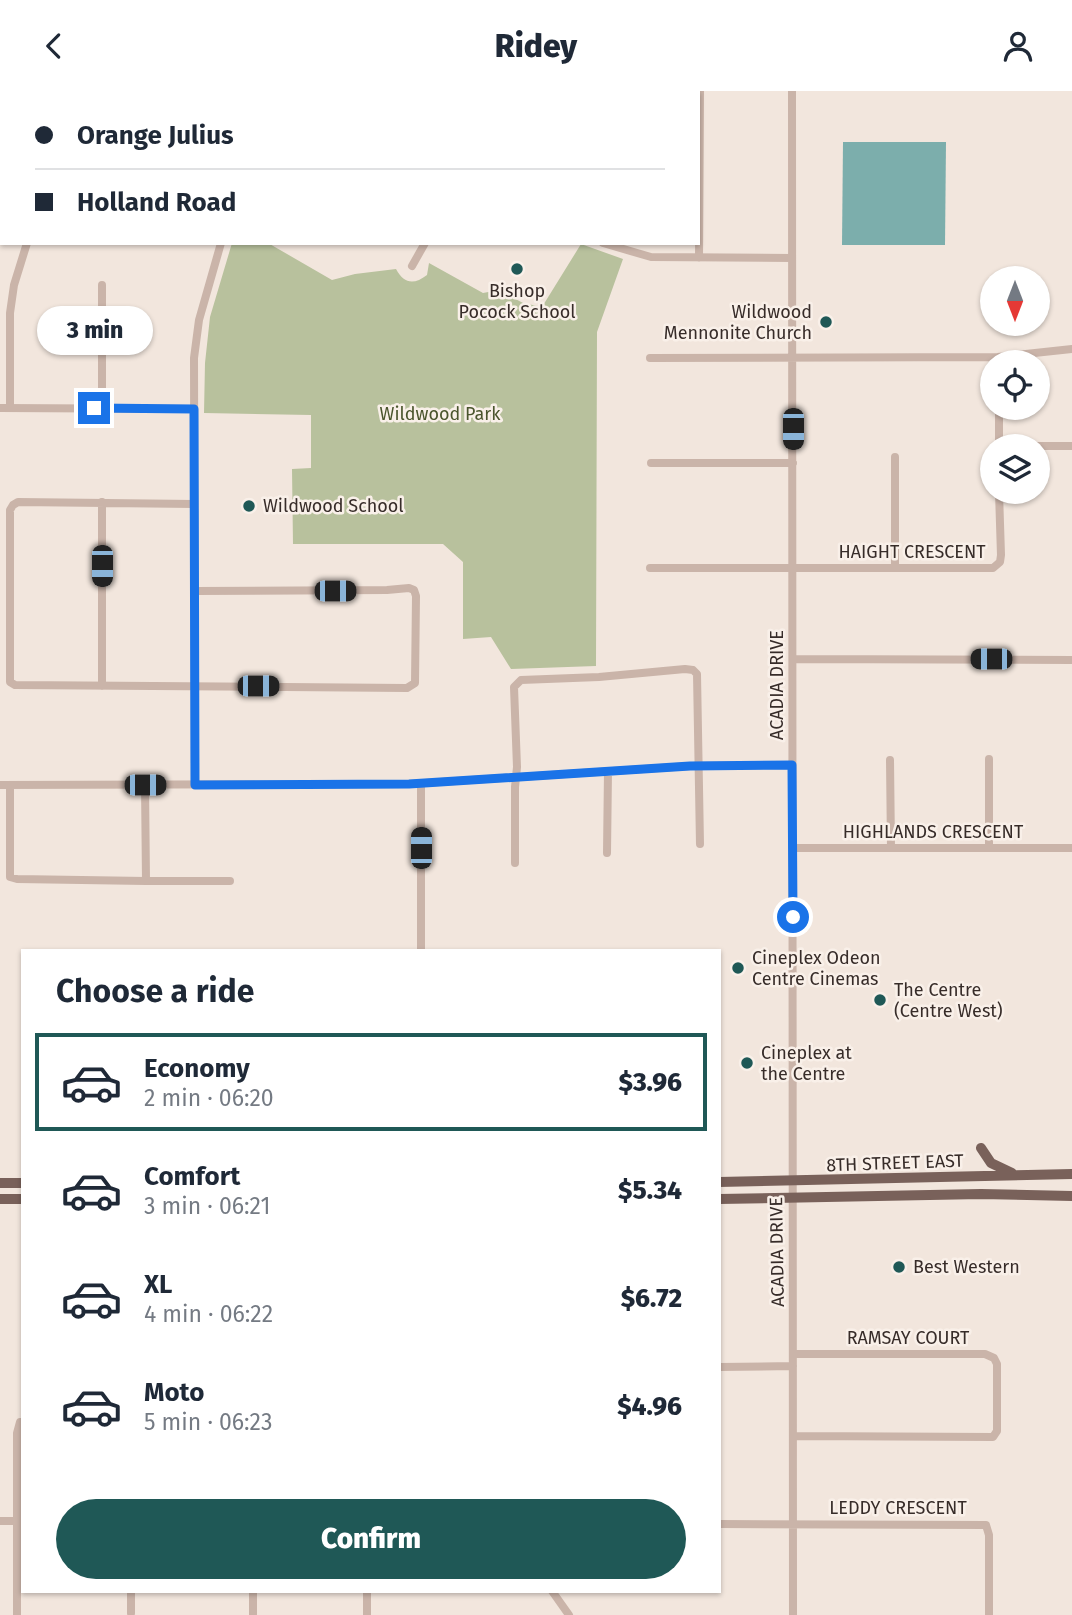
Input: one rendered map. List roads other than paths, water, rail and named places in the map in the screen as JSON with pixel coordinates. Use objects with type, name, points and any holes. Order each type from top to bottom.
[{"type":"main road","points":[[981,1148],[991,1163],[1016,1175]]},
{"type":"main road","name":"8TH STREET EAST","points":[[721,1182],[1072,1174]]},
{"type":"main road","points":[[0,1183],[21,1183]]},
{"type":"main road","name":"8TH STREET EAST","points":[[721,1199],[981,1194],[1072,1196]]},
{"type":"main road","points":[[0,1199],[21,1199]]},
{"type":"street","name":"ACADIA DRIVE","points":[[792,91],[793,1615]]},
{"type":"street","points":[[10,407],[10,313],[14,285],[26,245]]},
{"type":"street","points":[[195,785],[194,358],[199,320],[220,245]]},
{"type":"street","points":[[412,266],[424,245]]},
{"type":"street","points":[[610,245],[651,257],[792,258]]},
{"type":"street","points":[[699,245],[699,258]]},
{"type":"street","points":[[102,285],[102,408]]},
{"type":"street","points":[[1050,352],[1072,349]]},
{"type":"street","points":[[650,358],[980,359]]},
{"type":"street","points":[[0,408],[194,409]]},
{"type":"street","points":[[1050,446],[1072,446]]},
{"type":"street","points":[[895,457],[895,567]]},
{"type":"street","points":[[651,463],[793,463]]},
{"type":"street","points":[[194,504],[18,502],[13,505],[10,510],[10,681],[15,685],[407,688],[415,683],[416,596],[414,590],[409,587],[387,590],[195,591]]},
{"type":"street","points":[[102,502],[102,686]]},
{"type":"street","name":"HAIGHT CRESCENT","points":[[650,568],[993,568],[997,566],[1001,555],[999,504]]},
{"type":"street","points":[[793,659],[1072,660]]},
{"type":"street","points":[[515,863],[514,687],[521,680],[693,670],[699,678],[700,844]]},
{"type":"street","points":[[989,759],[989,848]]},
{"type":"street","points":[[890,760],[891,848]]},
{"type":"street","points":[[0,785],[421,784],[699,765],[792,765]]},
{"type":"street","points":[[607,853],[608,771]]},
{"type":"street","points":[[421,784],[421,949]]},
{"type":"street","points":[[10,785],[10,877],[17,880],[230,881]]},
{"type":"street","points":[[145,785],[146,881]]},
{"type":"street","name":"HIGHLANDS CRESCENT","points":[[793,848],[1072,848]]},
{"type":"street","name":"RAMSAY COURT","points":[[793,1354],[985,1354],[994,1358],[997,1364],[997,1431],[993,1437],[793,1436]]},
{"type":"street","points":[[721,1367],[793,1366]]},
{"type":"street","points":[[17,1615],[20,1521],[17,1433],[21,1422]]},
{"type":"street","points":[[0,1521],[20,1521]]},
{"type":"street","name":"LEDDY CRESCENT","points":[[721,1524],[986,1525],[989,1535],[989,1615]]},
{"type":"street","points":[[131,1593],[131,1613]]},
{"type":"street","points":[[253,1593],[253,1614]]},
{"type":"street","points":[[367,1593],[367,1615]]},
{"type":"street","points":[[553,1593],[569,1615]]},
{"type":"water","points":[[843,142],[946,142],[945,245],[842,245]]},
{"type":"place","name":"Bishop Pocock School","points":[[517,269]]},
{"type":"place","name":"Wildwood Mennonite Church","points":[[826,322]]},
{"type":"place","name":"Wildwood School","points":[[249,506]]},
{"type":"place","name":"Cineplex Odeon Centre Cinemas","points":[[738,968]]},
{"type":"place","name":"The Centre (Centre West)","points":[[880,1000]]},
{"type":"place","name":"Cineplex at the Centre","points":[[747,1063]]},
{"type":"place","name":"Best Western","points":[[899,1267]]},
{"type":"park label","name":"Wildwood Park","points":[[440,414]]}]
